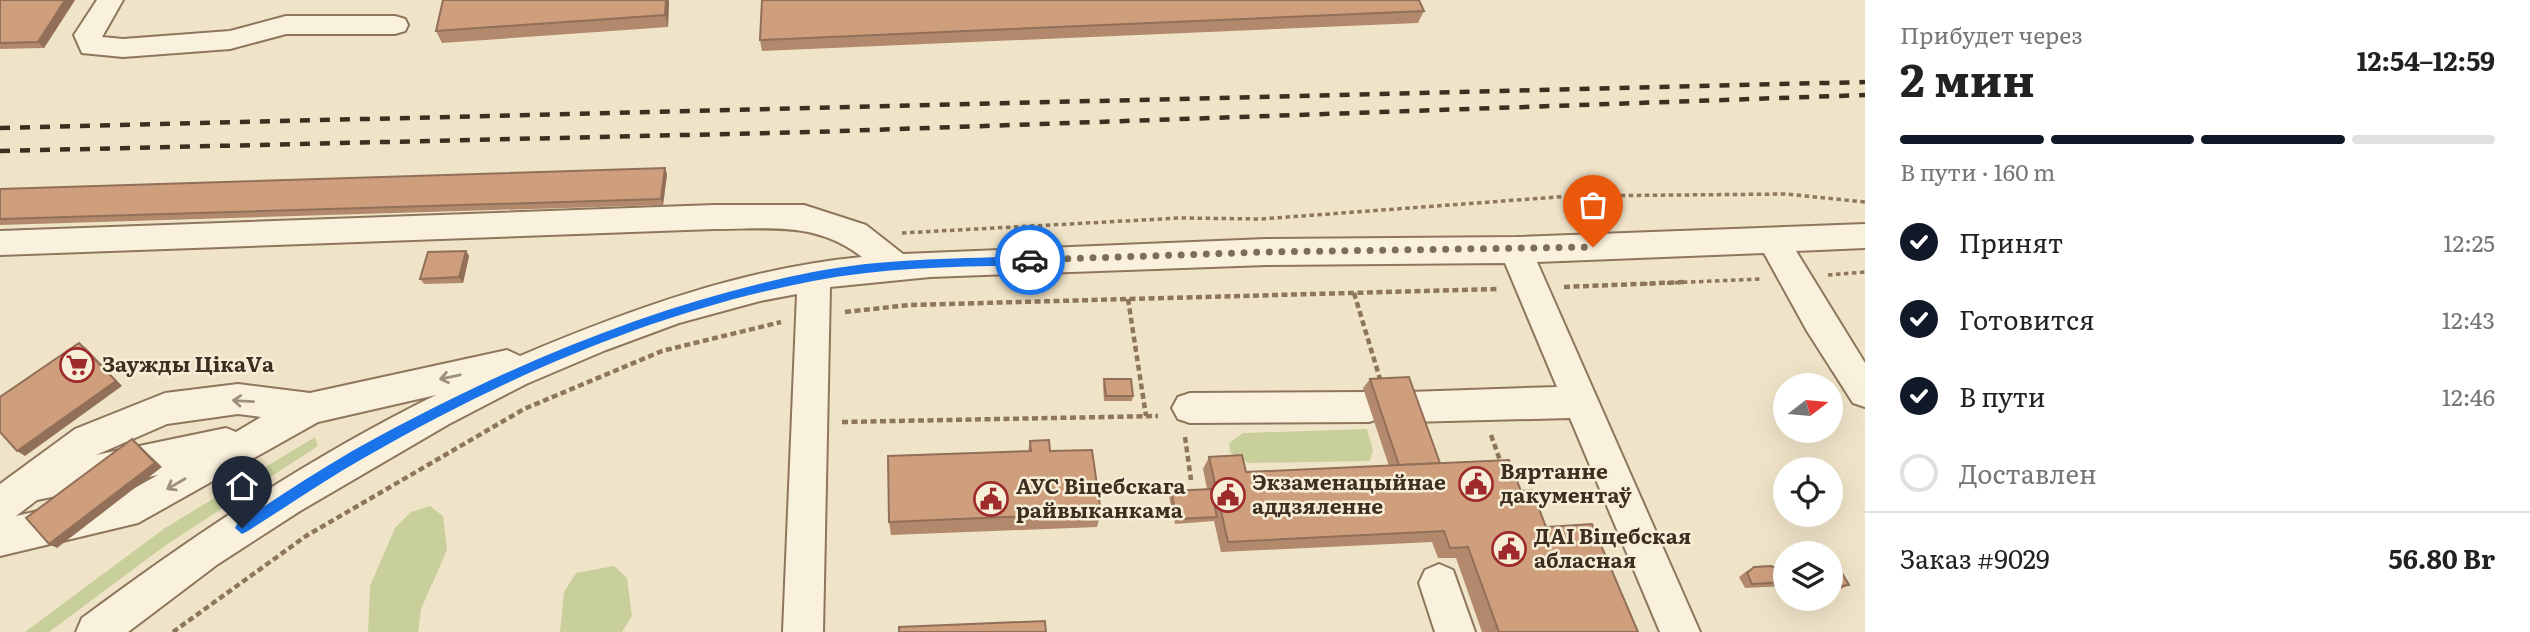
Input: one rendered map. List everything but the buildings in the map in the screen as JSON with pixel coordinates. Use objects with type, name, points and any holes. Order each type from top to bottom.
[{"type":"street","points":[[110,0],[88,36],[92,46],[123,48],[230,40],[286,24],[394,25]]},
{"type":"street","points":[[96,632],[195,557],[357,455],[451,406],[564,352],[689,306],[814,276],[895,265],[1266,252],[1516,250],[1865,236]]},
{"type":"street","points":[[1773,240],[1819,321],[1865,393]]},
{"type":"street","points":[[1516,250],[1680,632]]},
{"type":"street","points":[[803,632],[814,276]]},
{"type":"street","points":[[0,538],[138,506],[310,408],[564,352]]},
{"type":"street","points":[[0,506],[15,489],[88,440],[165,409],[237,399],[310,408]]},
{"type":"street","points":[[1186,412],[1387,401],[1579,402]]},
{"type":"street","points":[[15,489],[256,437]]},
{"type":"street","points":[[1439,583],[1455,632]]},
{"type":"lane","points":[[0,243],[714,217],[804,217],[855,234],[895,265]]},
{"type":"path","points":[[855,234],[1180,218],[1261,219],[1571,196],[1786,194],[1865,202]]},
{"type":"path","points":[[1826,275],[1865,272]]},
{"type":"path","points":[[1563,287],[1771,278]]},
{"type":"path","points":[[1354,293],[1387,401]]},
{"type":"path","points":[[1128,299],[1146,416]]},
{"type":"path","points":[[809,422],[1146,416],[1186,412],[1191,480]]},
{"type":"path","points":[[1489,430],[1502,467]]},
{"type":"green space","points":[[1367,429],[1373,451],[1370,461],[1249,463],[1230,452],[1229,443],[1243,433]]},
{"type":"green space","points":[[315,437],[318,446],[166,545],[49,632],[25,632],[165,528]]},
{"type":"green space","points":[[430,506],[443,516],[447,550],[421,609],[418,632],[368,632],[370,586],[395,528],[411,512]]},
{"type":"green space","points":[[614,566],[627,578],[632,616],[622,632],[560,632],[564,592],[576,573]]},
{"type":"railway","points":[[0,128],[1865,82]]},
{"type":"railway","points":[[0,151],[813,132],[1865,95]]},
{"type":"way so far","points":[[1030,260],[1266,252],[1593,247]]},
{"type":"place","name":"Заужды ЦікаVа","points":[[77,365]]},
{"type":"place","name":"Вяртанне дакументаў","points":[[1476,484]]},
{"type":"place","name":"Экзаменацыйнае аддзяленне","points":[[1228,495]]},
{"type":"place","name":"АУС Віцебскага райвыканкама","points":[[991,499]]},
{"type":"place","name":"ДАІ Віцебская абласная","points":[[1509,549]]},
{"type":"route","points":[[242,528],[357,455],[451,406],[564,352],[689,306],[841,272],[895,265],[1030,260]]}]
